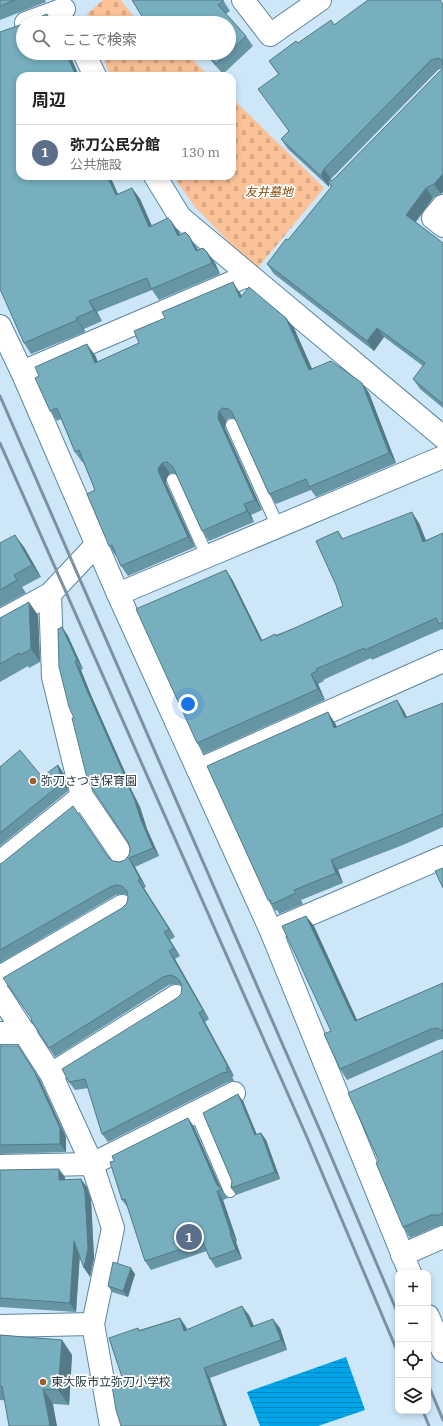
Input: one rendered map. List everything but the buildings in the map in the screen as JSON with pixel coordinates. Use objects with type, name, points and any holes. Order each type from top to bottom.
[{"type":"street","points":[[243,0],[270,35],[320,0]]},
{"type":"street","points":[[49,16],[66,11]]},
{"type":"street","points":[[87,60],[93,72]]},
{"type":"street","points":[[157,180],[180,217],[443,437]]},
{"type":"street","points":[[443,206],[433,218],[443,226]]},
{"type":"street","points":[[22,372],[249,275]]},
{"type":"street","points":[[0,326],[22,372],[118,594],[272,930],[406,1264],[443,1237]]},
{"type":"street","points":[[118,594],[443,457]]},
{"type":"street","points":[[0,622],[50,594],[97,544]]},
{"type":"street","points":[[50,594],[53,677],[82,796],[124,858]]},
{"type":"street","points":[[198,770],[443,661]]},
{"type":"street","points":[[0,862],[82,796]]},
{"type":"street","points":[[272,930],[443,857]]},
{"type":"street","points":[[0,977],[122,906]]},
{"type":"street","points":[[0,995],[26,1033],[51,1074],[92,1164],[113,1228],[94,1324],[111,1426]]},
{"type":"street","points":[[51,1074],[176,996]]},
{"type":"street","points":[[0,1033],[26,1033]]},
{"type":"street","points":[[339,1097],[360,1088]]},
{"type":"street","points":[[0,1166],[92,1164],[234,1093]]},
{"type":"street","points":[[431,1323],[443,1351]]},
{"type":"street","points":[[0,1326],[94,1324]]},
{"type":"lane","points":[[232,425],[278,527]]},
{"type":"lane","points":[[173,480],[207,556]]},
{"type":"lane","points":[[196,1112],[230,1191]]},
{"type":"green space","points":[[103,0],[121,0],[134,16],[88,16],[87,14]]},
{"type":"green space","points":[[104,60],[193,60],[205,72],[108,72]]},
{"type":"green space","name":"友井墓地","points":[[236,102],[324,188],[256,270],[195,207],[176,180],[236,180]]},
{"type":"water","points":[[346,1357],[365,1410],[318,1426],[260,1426],[247,1392]]},
{"type":"railway","points":[[0,396],[322,1135],[395,1307]]},
{"type":"railway","points":[[0,443],[306,1135],[395,1346]]},
{"type":"railway","points":[[431,1391],[443,1420]]},
{"type":"railway","points":[[424,1414],[429,1426]]},
{"type":"place","name":"弥刀さつき保育園","points":[[33,781]]},
{"type":"place","name":"弥刀公民分館","points":[[189,1237]]},
{"type":"place","name":"東大阪市立弥刀小学校","points":[[43,1382]]}]
